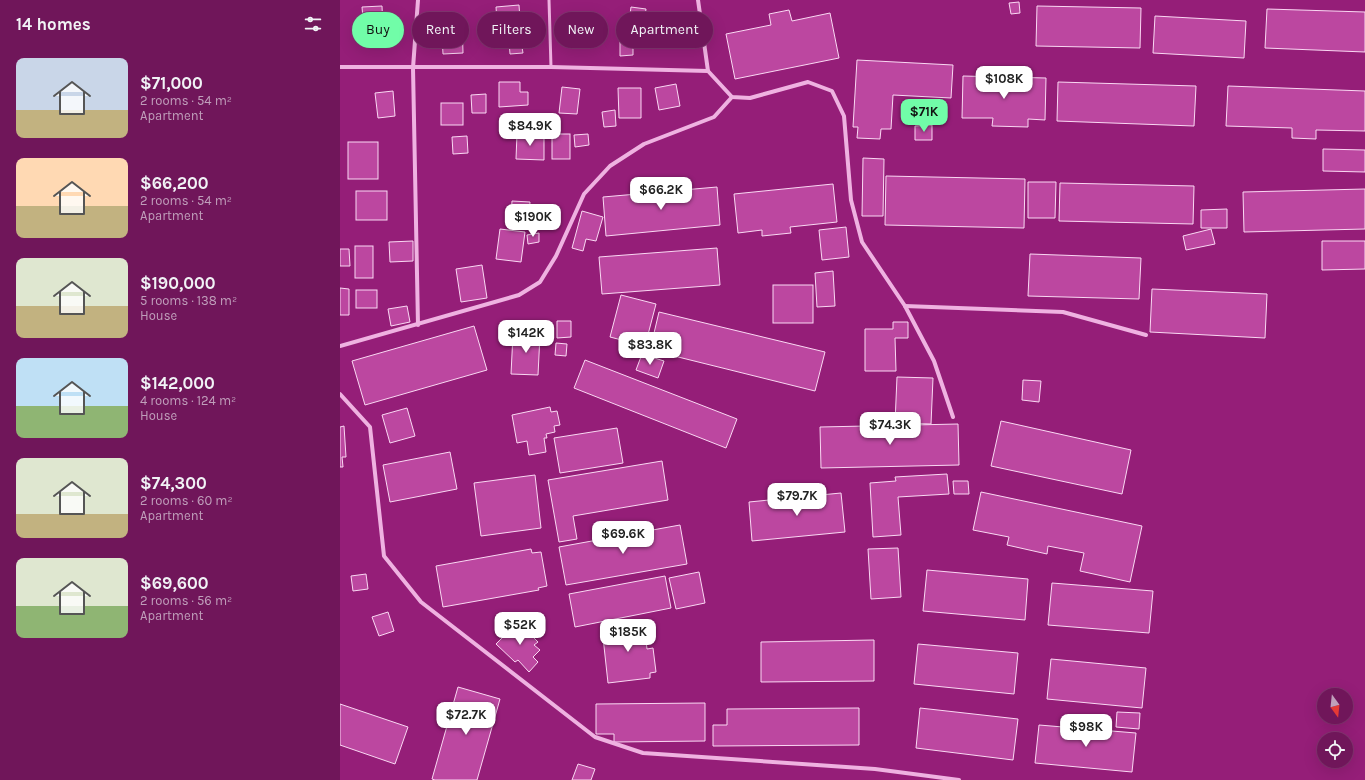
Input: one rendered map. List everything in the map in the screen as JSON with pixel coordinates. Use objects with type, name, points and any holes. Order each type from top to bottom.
[{"type":"street","points":[[418,0],[413,68],[418,326]]},
{"type":"street","points":[[698,0],[708,71],[732,97],[750,98],[808,82],[832,91],[844,116],[851,200],[862,242],[905,306],[934,361],[953,417]]},
{"type":"street","points":[[340,67],[551,67],[708,71]]},
{"type":"street","points":[[340,346],[418,326],[519,295],[540,282],[556,256],[584,194],[610,166],[644,144],[714,117],[732,97]]},
{"type":"street","points":[[905,306],[1064,312],[1146,335]]},
{"type":"street","points":[[340,394],[370,427],[384,556],[421,602],[595,737],[643,753],[875,769],[959,780]]},
{"type":"lane","points":[[549,0],[551,67]]},
{"type":"building","points":[[1019,2],[1020,13],[1011,14],[1009,3]]},
{"type":"building","points":[[519,5],[519,12],[496,12],[496,7]]},
{"type":"building","points":[[382,6],[382,12],[362,12],[362,7]]},
{"type":"building","points":[[1037,6],[1141,8],[1140,48],[1036,46]]},
{"type":"building","points":[[631,7],[646,9],[646,12],[630,12]]},
{"type":"building","points":[[1267,9],[1365,12],[1365,52],[1265,48]]},
{"type":"building","points":[[789,10],[792,21],[830,13],[839,58],[735,79],[726,34],[771,25],[769,14]]},
{"type":"building","points":[[1155,16],[1246,21],[1244,58],[1153,53]]},
{"type":"building","points":[[443,48],[463,48],[463,53],[443,54]]},
{"type":"building","points":[[510,48],[522,48],[523,53],[510,54]]},
{"type":"building","points":[[620,48],[633,48],[633,55],[620,56]]},
{"type":"building","points":[[857,60],[953,65],[951,98],[893,95],[891,129],[881,129],[880,139],[857,138],[858,127],[853,127]]},
{"type":"building","points":[[963,76],[1046,78],[1045,120],[1028,119],[1028,127],[992,126],[993,118],[962,118]]},
{"type":"building","points":[[499,82],[520,82],[520,92],[528,92],[528,105],[499,107]]},
{"type":"building","points":[[1058,82],[1196,86],[1194,126],[1057,121]]},
{"type":"building","points":[[676,84],[680,106],[659,110],[655,88]]},
{"type":"building","points":[[1228,86],[1365,91],[1365,131],[1316,130],[1316,139],[1292,138],[1292,128],[1226,126]]},
{"type":"building","points":[[562,87],[580,89],[577,114],[559,113]]},
{"type":"building","points":[[618,88],[641,88],[641,118],[619,118]]},
{"type":"building","points":[[393,91],[395,116],[378,118],[375,93]]},
{"type":"building","points":[[486,94],[486,113],[472,113],[471,95]]},
{"type":"building","points":[[441,103],[463,103],[463,125],[441,125]]},
{"type":"building","points":[[615,110],[616,126],[604,127],[602,112]]},
{"type":"building","points":[[932,125],[932,140],[915,140],[915,126]]},
{"type":"building","points":[[517,134],[544,134],[544,160],[516,159]]},
{"type":"building","points":[[552,134],[570,134],[570,159],[552,159]]},
{"type":"building","points":[[588,134],[589,145],[575,147],[574,135]]},
{"type":"building","points":[[467,136],[468,153],[453,154],[452,137]]},
{"type":"building","points":[[348,142],[378,142],[378,179],[348,179]]},
{"type":"building","points":[[1323,149],[1365,150],[1365,172],[1323,171]]},
{"type":"building","points":[[863,158],[884,159],[883,216],[862,216]]},
{"type":"building","points":[[886,176],[1025,179],[1024,228],[885,225]]},
{"type":"building","points":[[1028,182],[1056,182],[1055,218],[1028,218]]},
{"type":"building","points":[[1060,183],[1194,186],[1193,224],[1059,221]]},
{"type":"building","points":[[833,184],[837,222],[790,227],[791,233],[762,236],[762,230],[738,233],[734,194]]},
{"type":"building","points":[[717,187],[720,225],[606,236],[603,197]]},
{"type":"building","points":[[1365,189],[1365,229],[1244,232],[1243,192]]},
{"type":"building","points":[[356,191],[387,191],[387,220],[356,220]]},
{"type":"building","points":[[512,201],[530,202],[529,218],[511,217]]},
{"type":"building","points":[[1227,209],[1227,228],[1201,228],[1201,210]]},
{"type":"building","points":[[582,211],[603,217],[596,241],[586,239],[583,251],[572,248]]},
{"type":"building","points":[[846,227],[849,257],[822,260],[819,230]]},
{"type":"building","points":[[500,229],[525,232],[521,262],[496,259]]},
{"type":"building","points":[[1211,229],[1215,244],[1186,250],[1183,236]]},
{"type":"building","points":[[539,233],[539,242],[528,244],[527,235]]},
{"type":"building","points":[[413,241],[413,261],[390,262],[389,242]]},
{"type":"building","points":[[1322,241],[1365,241],[1365,269],[1322,270]]},
{"type":"building","points":[[355,246],[373,246],[373,278],[355,278]]},
{"type":"building","points":[[717,248],[720,285],[602,294],[599,257]]},
{"type":"building","points":[[340,249],[349,249],[350,266],[340,266]]},
{"type":"building","points":[[1030,254],[1141,258],[1139,299],[1028,296]]},
{"type":"building","points":[[482,265],[487,298],[461,302],[456,269]]},
{"type":"building","points":[[833,271],[835,306],[817,307],[815,273]]},
{"type":"building","points":[[773,285],[813,285],[813,323],[773,323]]},
{"type":"building","points":[[340,288],[349,289],[349,315],[340,315]]},
{"type":"building","points":[[1152,289],[1267,294],[1265,338],[1150,332]]},
{"type":"building","points":[[356,290],[377,290],[377,308],[356,308]]},
{"type":"building","points":[[621,295],[656,304],[645,346],[610,337]]},
{"type":"building","points":[[407,306],[410,322],[391,326],[388,309]]},
{"type":"building","points":[[659,312],[825,352],[815,391],[650,350]]},
{"type":"building","points":[[557,321],[571,321],[571,337],[557,338]]},
{"type":"building","points":[[893,322],[908,322],[908,338],[895,338],[896,371],[865,371],[865,329],[893,329]]},
{"type":"building","points":[[474,326],[487,370],[365,405],[352,361]]},
{"type":"building","points":[[513,334],[540,335],[538,375],[511,374]]},
{"type":"building","points":[[556,343],[567,344],[566,356],[555,355]]},
{"type":"building","points":[[642,354],[664,361],[658,378],[636,370]]},
{"type":"building","points":[[585,360],[737,419],[726,448],[574,388]]},
{"type":"building","points":[[897,377],[933,378],[931,424],[895,423]]},
{"type":"building","points":[[1023,380],[1041,381],[1039,402],[1022,400]]},
{"type":"building","points":[[550,407],[551,412],[557,411],[560,425],[554,426],[555,432],[546,434],[547,438],[544,438],[546,452],[529,455],[527,441],[517,443],[512,415]]},
{"type":"building","points":[[407,408],[415,436],[390,443],[382,415]]},
{"type":"building","points":[[1001,421],[1131,450],[1122,494],[991,466]]},
{"type":"building","points":[[958,424],[959,465],[821,468],[820,427]]},
{"type":"building","points":[[344,426],[346,457],[342,457],[343,467],[340,467],[340,427]]},
{"type":"building","points":[[617,428],[623,463],[560,473],[554,438]]},
{"type":"building","points":[[450,452],[457,489],[390,502],[383,465]]},
{"type":"building","points":[[662,461],[668,500],[573,516],[577,539],[559,542],[548,480]]},
{"type":"building","points":[[947,474],[949,494],[898,497],[901,535],[873,537],[870,483],[896,481],[895,477]]},
{"type":"building","points":[[535,475],[541,528],[481,536],[474,483]]},
{"type":"building","points":[[953,481],[968,481],[969,494],[954,494]]},
{"type":"building","points":[[981,492],[1142,526],[1130,582],[1080,571],[1084,553],[1048,546],[1047,554],[1007,545],[1009,537],[973,530]]},
{"type":"building","points":[[841,493],[845,532],[752,541],[749,502]]},
{"type":"building","points":[[680,525],[687,564],[566,585],[559,547]]},
{"type":"building","points":[[898,548],[901,597],[871,599],[868,549]]},
{"type":"building","points":[[531,549],[532,553],[541,552],[547,586],[538,588],[539,590],[443,607],[436,566]]},
{"type":"building","points":[[927,570],[1028,579],[1025,620],[923,611]]},
{"type":"building","points":[[699,572],[705,603],[676,609],[669,578]]},
{"type":"building","points":[[366,574],[368,589],[353,591],[351,576]]},
{"type":"building","points":[[665,576],[671,608],[575,627],[569,594]]},
{"type":"building","points":[[1052,583],[1153,591],[1149,633],[1048,625]]},
{"type":"building","points":[[388,612],[394,631],[379,636],[372,617]]},
{"type":"building","points":[[518,622],[538,642],[534,645],[540,650],[533,657],[538,662],[529,672],[518,660],[515,662],[496,644]]},
{"type":"building","points":[[644,623],[647,649],[653,648],[656,672],[650,673],[650,678],[608,683],[602,628]]},
{"type":"building","points":[[874,640],[874,681],[761,682],[761,642]]},
{"type":"building","points":[[918,644],[1018,653],[1014,694],[914,684]]},
{"type":"building","points":[[1051,659],[1146,668],[1142,708],[1047,699]]},
{"type":"building","points":[[458,687],[500,699],[477,780],[435,780],[432,779]]},
{"type":"building","points":[[705,703],[705,741],[614,742],[614,734],[596,734],[596,704]]},
{"type":"building","points":[[340,704],[408,727],[395,764],[340,745]]},
{"type":"building","points":[[859,708],[859,745],[713,746],[713,725],[727,725],[727,709]]},
{"type":"building","points":[[920,708],[1018,719],[1013,760],[916,748]]},
{"type":"building","points":[[1117,712],[1140,713],[1139,729],[1116,727]]},
{"type":"building","points":[[1039,725],[1136,733],[1132,772],[1035,763]]},
{"type":"building","points":[[578,764],[595,769],[591,780],[572,780]]}]
